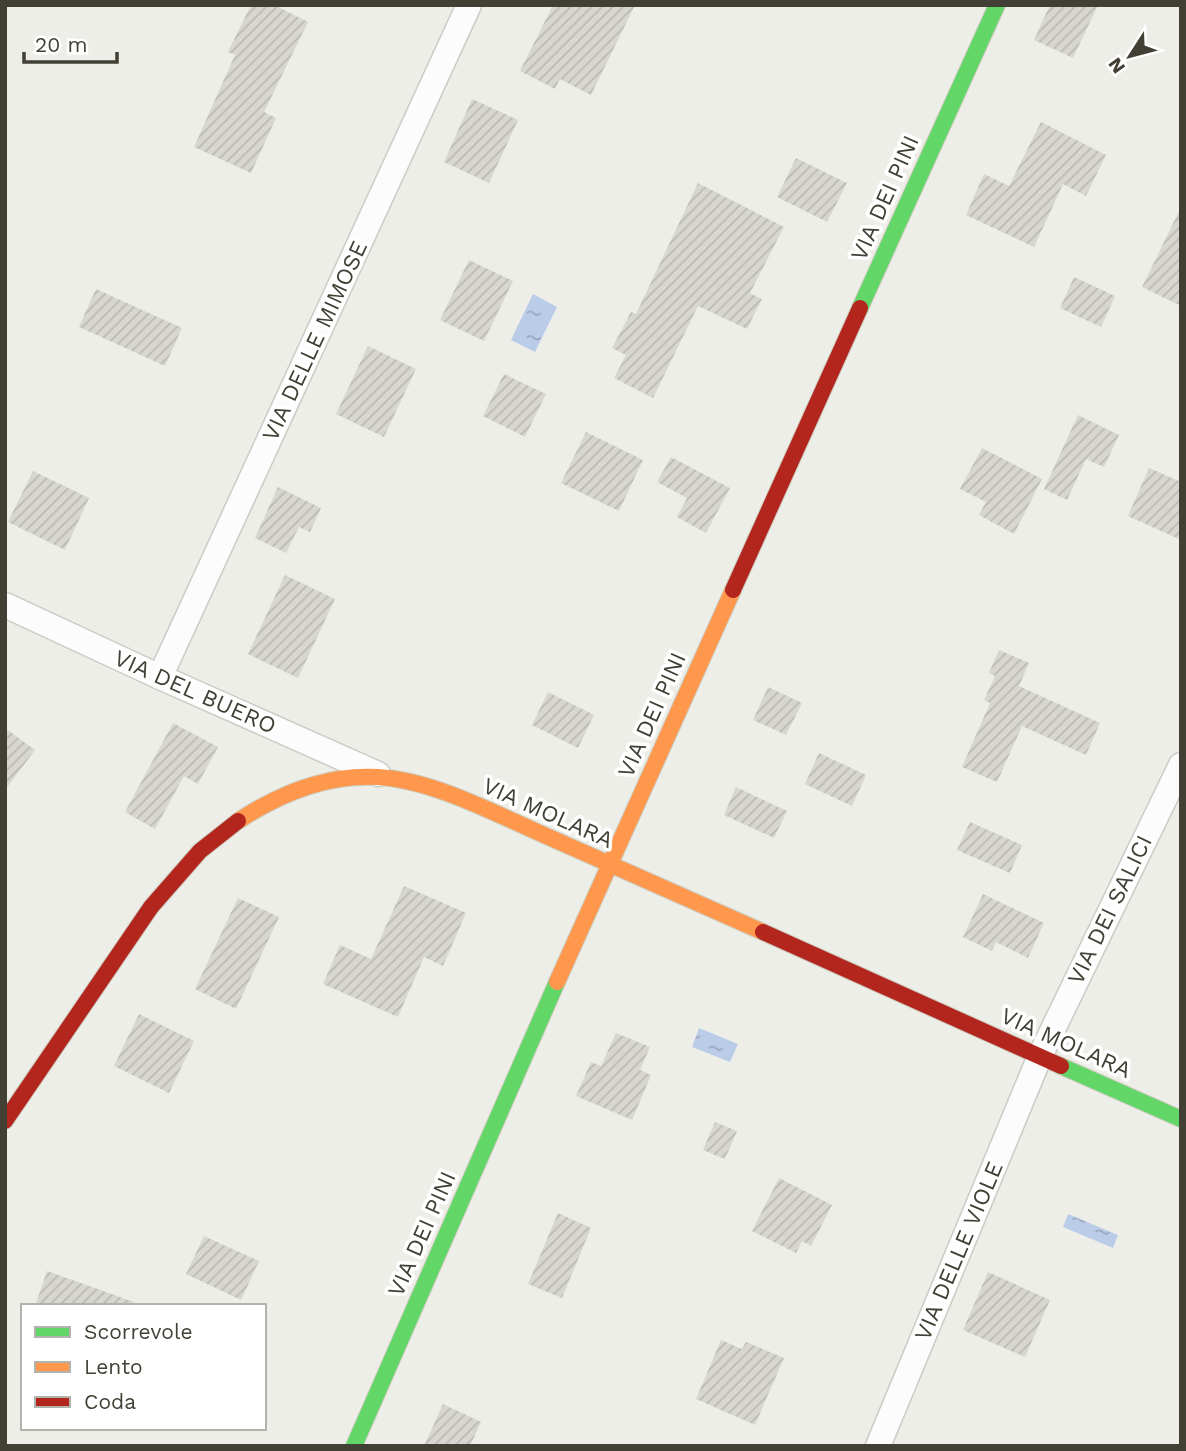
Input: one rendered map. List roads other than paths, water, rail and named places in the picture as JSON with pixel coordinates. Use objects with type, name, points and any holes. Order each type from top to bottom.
[{"type":"street","name":"VIA DELLE MIMOSE","points":[[160,677],[469,5]]},
{"type":"street","name":"VIA DEI PINI","points":[[354,1446],[609,864],[997,5]]},
{"type":"street","name":"VIA DEL BUERO","points":[[5,605],[385,777]]},
{"type":"street","name":"VIA DEI SALICI","points":[[1040,1056],[1181,765]]},
{"type":"street","name":"VIA MOLARA","points":[[5,1121],[151,907],[208,844],[225,830],[285,795],[327,780],[356,776],[385,777],[418,784],[504,817],[1181,1119]]},
{"type":"street","name":"VIA DELLE VIOLE","points":[[878,1446],[1040,1056]]},
{"type":"water","points":[[533,294],[557,307],[535,352],[511,340]]},
{"type":"water","points":[[699,1028],[738,1044],[730,1062],[692,1047]]},
{"type":"water","points":[[1068,1214],[1118,1235],[1113,1248],[1063,1227]]}]
